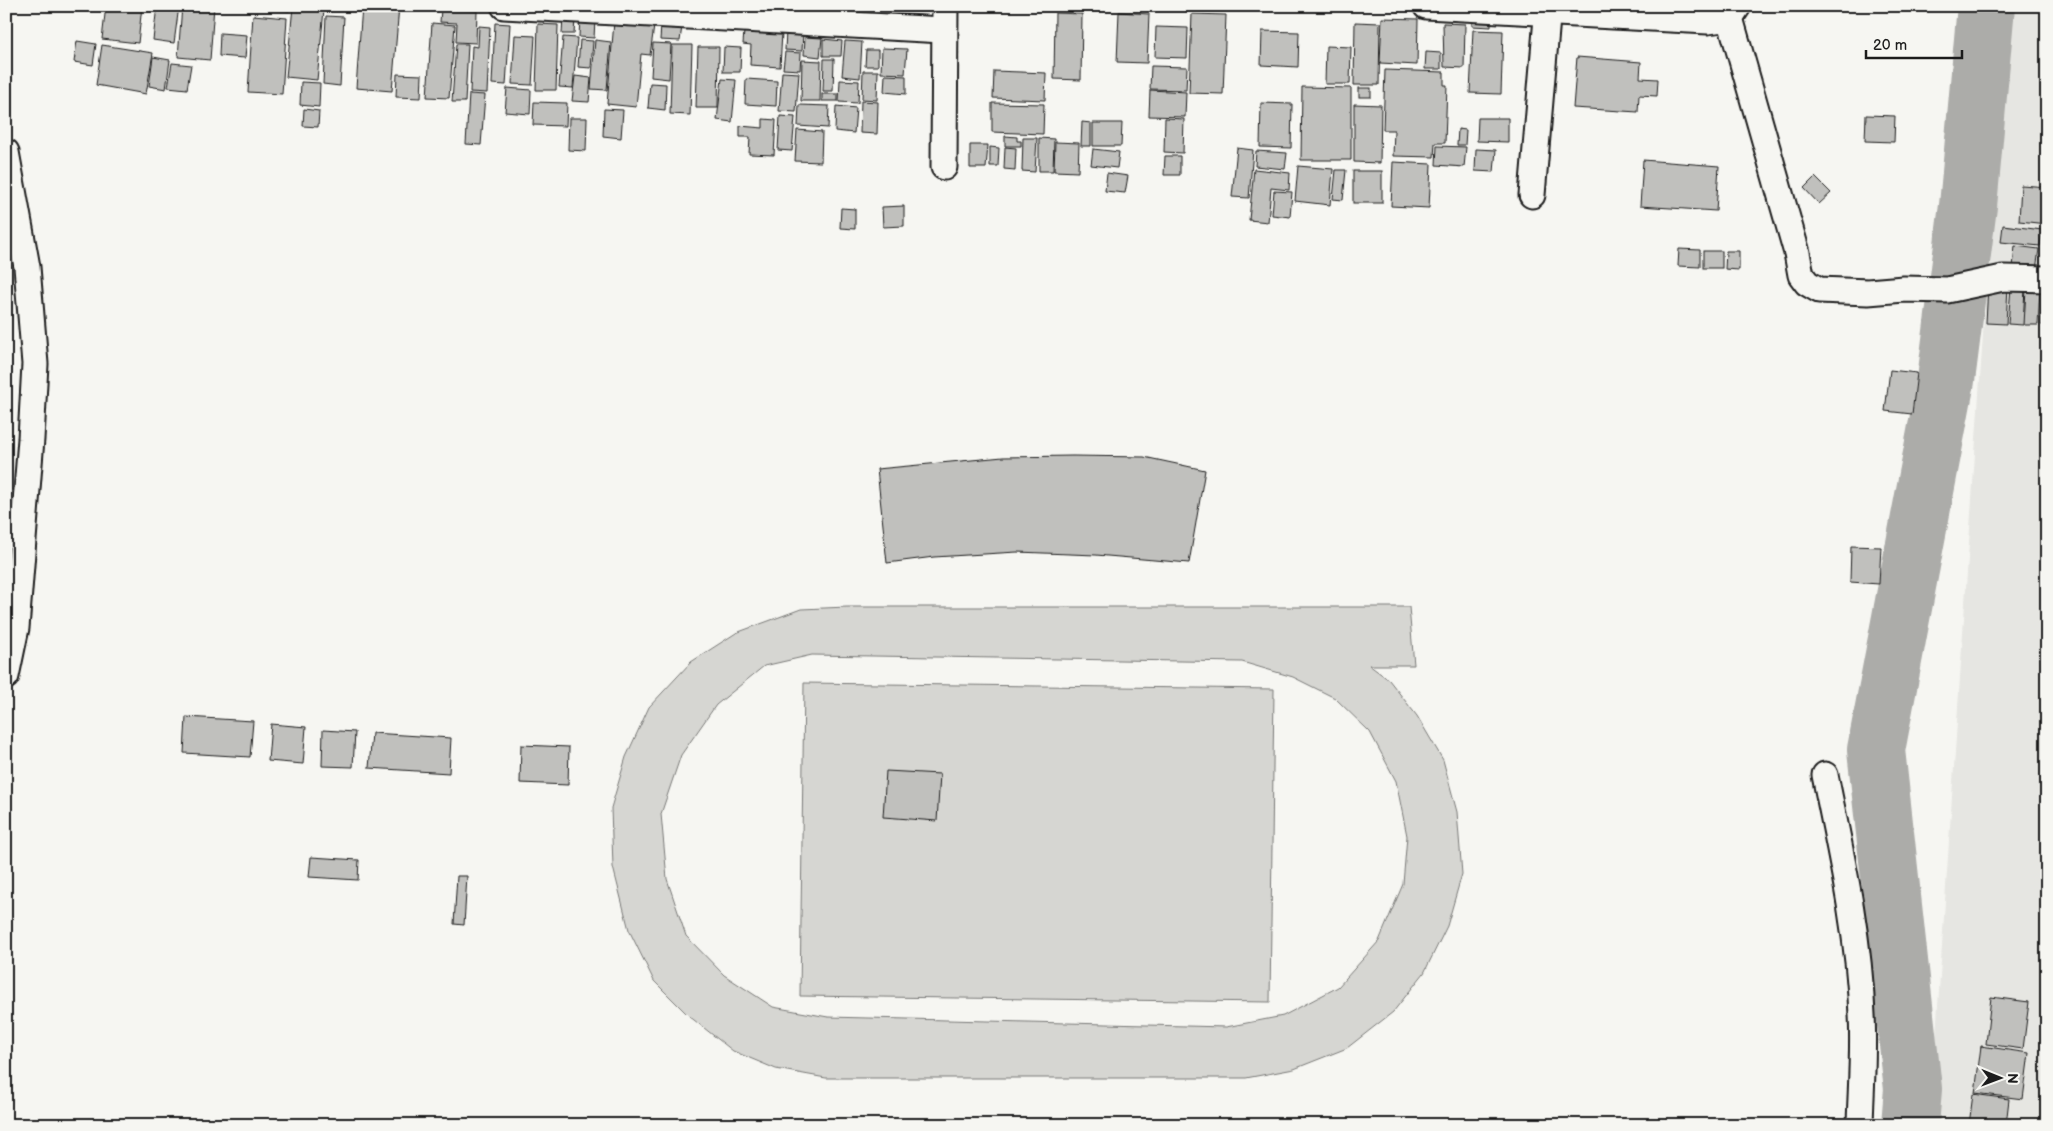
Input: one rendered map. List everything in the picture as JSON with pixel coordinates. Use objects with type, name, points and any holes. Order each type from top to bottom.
[{"type":"street","points":[[504,6],[944,18],[944,167]]},
{"type":"street","points":[[1426,6],[1548,9],[1708,21],[1734,12],[1799,264],[1807,283],[1819,290],[1868,292],[1904,289],[1947,290],[2003,278],[2047,279]]},
{"type":"street","points":[[1532,195],[1548,9]]},
{"type":"street","points":[[6,152],[28,268],[35,364],[16,628],[6,676]]},
{"type":"street","points":[[1825,775],[1845,873],[1858,960],[1862,1015],[1860,1125]]},
{"type":"shaded area","points":[[2005,6],[2047,6],[2047,1125],[1930,1125]]},
{"type":"shaded area","points":[[847,607],[1409,607],[1414,665],[1369,665],[1389,680],[1417,716],[1443,760],[1457,812],[1462,874],[1447,926],[1424,973],[1393,1012],[1347,1048],[1294,1069],[1246,1078],[826,1078],[776,1069],[733,1051],[689,1016],[654,981],[629,930],[613,867],[611,808],[626,757],[649,707],[691,662],[736,633],[801,609]],"holes":[[[812,655],[1242,662],[1293,677],[1335,698],[1370,732],[1396,781],[1407,836],[1403,884],[1379,941],[1338,987],[1283,1016],[1226,1027],[828,1017],[773,1007],[724,975],[686,936],[667,879],[661,814],[681,755],[716,705],[764,666]]]},
{"type":"shaded area","points":[[804,683],[1274,689],[1270,1002],[800,996]]},
{"type":"building","points":[[106,6],[142,6],[138,43],[102,39]]},
{"type":"building","points":[[157,6],[179,6],[174,43],[153,40]]},
{"type":"building","points":[[182,6],[214,6],[210,60],[178,57]]},
{"type":"building","points":[[272,6],[289,6],[289,11],[272,9]]},
{"type":"building","points":[[362,6],[399,6],[392,91],[356,88]]},
{"type":"building","points":[[846,6],[858,6],[858,11],[846,10]]},
{"type":"building","points":[[892,6],[916,6],[916,9],[892,8]]},
{"type":"building","points":[[293,7],[324,10],[317,80],[286,77]]},
{"type":"building","points":[[441,9],[477,11],[476,43],[456,42],[457,23],[440,22]]},
{"type":"building","points":[[1119,12],[1149,14],[1147,63],[1117,62]]},
{"type":"building","points":[[1055,13],[1082,14],[1081,80],[1054,79]]},
{"type":"building","points":[[1192,14],[1226,15],[1223,94],[1189,93]]},
{"type":"building","points":[[253,15],[287,18],[282,94],[248,92]]},
{"type":"building","points":[[326,16],[344,17],[340,86],[323,84]]},
{"type":"building","points":[[563,17],[575,18],[574,34],[562,34]]},
{"type":"building","points":[[580,18],[595,19],[594,38],[579,37]]},
{"type":"building","points":[[1382,18],[1418,19],[1417,65],[1380,63]]},
{"type":"building","points":[[1472,21],[1491,22],[1491,27],[1472,26]]},
{"type":"building","points":[[614,22],[654,26],[650,55],[641,54],[636,107],[607,104]]},
{"type":"building","points":[[1355,22],[1380,23],[1379,85],[1354,85]]},
{"type":"building","points":[[432,23],[455,25],[449,98],[427,97]]},
{"type":"building","points":[[495,23],[510,24],[506,85],[492,84]]},
{"type":"building","points":[[1443,23],[1465,24],[1464,68],[1444,67]]},
{"type":"building","points":[[538,24],[558,25],[556,90],[536,90]]},
{"type":"building","points":[[661,25],[682,26],[680,41],[660,40]]},
{"type":"building","points":[[479,26],[490,27],[487,93],[470,92],[472,46],[478,47]]},
{"type":"building","points":[[1156,27],[1188,28],[1187,58],[1155,57]]},
{"type":"building","points":[[1473,30],[1503,31],[1501,94],[1470,93]]},
{"type":"building","points":[[744,31],[782,33],[780,67],[750,65],[751,45],[743,44]]},
{"type":"building","points":[[786,31],[803,32],[802,51],[785,50]]},
{"type":"building","points":[[1262,31],[1299,32],[1298,67],[1261,65]]},
{"type":"building","points":[[220,33],[247,35],[245,58],[219,56]]},
{"type":"building","points":[[515,35],[535,36],[532,85],[512,84]]},
{"type":"building","points":[[563,37],[577,38],[573,88],[559,87]]},
{"type":"building","points":[[805,37],[822,38],[820,57],[804,55]]},
{"type":"building","points":[[823,39],[842,41],[841,56],[823,56]]},
{"type":"building","points":[[580,40],[593,41],[591,68],[578,67]]},
{"type":"building","points":[[595,40],[611,42],[607,90],[591,89]]},
{"type":"building","points":[[77,41],[96,44],[93,65],[74,62]]},
{"type":"building","points":[[845,41],[862,42],[860,78],[842,76]]},
{"type":"building","points":[[653,43],[671,44],[669,79],[651,77]]},
{"type":"building","points":[[456,44],[468,44],[465,102],[452,102]]},
{"type":"building","points":[[102,45],[153,53],[146,94],[96,85]]},
{"type":"building","points":[[672,45],[692,45],[690,115],[670,114]]},
{"type":"building","points":[[1326,46],[1351,47],[1350,84],[1325,84]]},
{"type":"building","points":[[698,47],[719,47],[718,108],[696,108]]},
{"type":"building","points":[[724,47],[741,48],[740,72],[723,72]]},
{"type":"building","points":[[882,48],[907,49],[905,74],[881,73]]},
{"type":"building","points":[[866,50],[878,50],[878,66],[865,66]]},
{"type":"building","points":[[785,52],[801,53],[800,70],[783,69]]},
{"type":"building","points":[[1426,52],[1441,53],[1441,69],[1425,69]]},
{"type":"building","points":[[153,57],[170,60],[166,89],[149,86]]},
{"type":"building","points":[[1577,57],[1641,62],[1640,78],[1658,79],[1657,96],[1639,95],[1638,112],[1573,108]]},
{"type":"building","points":[[824,59],[834,59],[833,91],[823,91]]},
{"type":"building","points":[[802,60],[821,61],[820,101],[801,101]]},
{"type":"building","points":[[172,63],[191,65],[187,89],[168,87]]},
{"type":"building","points":[[1151,66],[1187,67],[1186,90],[1150,89]]},
{"type":"building","points":[[1385,70],[1444,72],[1444,85],[1447,85],[1445,143],[1435,143],[1434,157],[1393,156],[1394,130],[1383,130]]},
{"type":"building","points":[[863,71],[878,71],[877,100],[862,99]]},
{"type":"building","points":[[994,71],[1046,73],[1045,100],[993,98]]},
{"type":"building","points":[[782,72],[799,73],[796,112],[779,111]]},
{"type":"building","points":[[397,74],[422,75],[421,98],[396,97]]},
{"type":"building","points":[[885,75],[906,76],[906,94],[884,92]]},
{"type":"building","points":[[575,76],[591,78],[589,102],[572,101]]},
{"type":"building","points":[[722,79],[736,80],[732,122],[717,120]]},
{"type":"building","points":[[746,79],[777,81],[776,106],[745,104]]},
{"type":"building","points":[[840,80],[859,81],[858,103],[839,102]]},
{"type":"building","points":[[301,82],[320,83],[319,107],[300,105]]},
{"type":"building","points":[[650,83],[666,84],[665,110],[648,108]]},
{"type":"building","points":[[1302,87],[1351,88],[1351,160],[1301,160]]},
{"type":"building","points":[[507,88],[531,90],[530,114],[505,112]]},
{"type":"building","points":[[1359,88],[1371,88],[1371,97],[1359,97]]},
{"type":"building","points":[[1150,90],[1186,92],[1185,117],[1149,116]]},
{"type":"building","points":[[469,94],[485,95],[481,145],[466,144]]},
{"type":"building","points":[[822,94],[838,94],[838,101],[822,101]]},
{"type":"building","points":[[861,101],[878,102],[877,134],[860,133]]},
{"type":"building","points":[[534,102],[567,103],[566,126],[533,125]]},
{"type":"building","points":[[992,103],[1044,104],[1043,134],[992,132]]},
{"type":"building","points":[[1261,103],[1292,104],[1291,148],[1260,147]]},
{"type":"building","points":[[1354,104],[1381,105],[1380,163],[1354,162]]},
{"type":"building","points":[[799,105],[829,106],[828,128],[798,126]]},
{"type":"building","points":[[836,106],[856,108],[854,133],[835,131]]},
{"type":"building","points":[[304,109],[319,111],[318,127],[303,126]]},
{"type":"building","points":[[604,109],[623,110],[621,138],[603,136]]},
{"type":"building","points":[[1866,115],[1895,116],[1894,142],[1865,141]]},
{"type":"building","points":[[780,116],[795,117],[792,151],[778,150]]},
{"type":"building","points":[[569,118],[587,118],[586,151],[568,150]]},
{"type":"building","points":[[1165,118],[1184,119],[1183,153],[1164,152]]},
{"type":"building","points":[[1478,118],[1508,118],[1508,142],[1477,141]]},
{"type":"building","points":[[763,119],[776,120],[774,155],[749,154],[750,137],[740,137],[740,126],[763,128]]},
{"type":"building","points":[[1082,122],[1091,123],[1091,146],[1081,146]]},
{"type":"building","points":[[1093,123],[1122,123],[1121,146],[1093,146]]},
{"type":"building","points":[[1458,129],[1466,130],[1465,145],[1457,145]]},
{"type":"building","points":[[797,130],[822,132],[821,162],[795,161]]},
{"type":"building","points":[[1005,136],[1017,137],[1017,141],[1021,141],[1021,146],[1005,146]]},
{"type":"building","points":[[1023,138],[1037,138],[1035,172],[1022,171]]},
{"type":"building","points":[[1039,138],[1054,139],[1053,171],[1039,171]]},
{"type":"building","points":[[1055,142],[1079,143],[1078,172],[1054,171]]},
{"type":"building","points":[[970,145],[988,145],[986,168],[970,168]]},
{"type":"building","points":[[1437,146],[1466,147],[1464,167],[1436,165]]},
{"type":"building","points":[[990,147],[999,148],[998,166],[990,166]]},
{"type":"building","points":[[1005,147],[1016,148],[1015,170],[1004,169]]},
{"type":"building","points":[[1237,148],[1253,150],[1249,198],[1232,197]]},
{"type":"building","points":[[1093,149],[1119,152],[1117,168],[1091,165]]},
{"type":"building","points":[[1476,149],[1496,150],[1494,172],[1475,171]]},
{"type":"building","points":[[1256,151],[1287,153],[1285,169],[1255,166]]},
{"type":"building","points":[[1165,156],[1180,156],[1180,175],[1164,175]]},
{"type":"building","points":[[1643,160],[1719,166],[1716,211],[1640,206]]},
{"type":"building","points":[[1393,162],[1431,164],[1429,208],[1391,206]]},
{"type":"building","points":[[1298,166],[1333,169],[1330,205],[1295,201]]},
{"type":"building","points":[[1254,169],[1290,173],[1289,190],[1271,188],[1268,222],[1249,220]]},
{"type":"building","points":[[1336,170],[1346,170],[1343,200],[1333,199]]},
{"type":"building","points":[[1353,171],[1382,171],[1382,203],[1353,203]]},
{"type":"building","points":[[1107,173],[1128,176],[1125,193],[1105,191]]},
{"type":"building","points":[[1815,177],[1831,193],[1819,204],[1804,188]]},
{"type":"building","points":[[2021,185],[2047,187],[2047,224],[2019,221]]},
{"type":"building","points":[[1274,191],[1292,192],[1290,217],[1272,215]]},
{"type":"building","points":[[904,206],[904,226],[883,227],[882,207]]},
{"type":"building","points":[[841,208],[855,209],[855,229],[840,228]]},
{"type":"building","points":[[2003,225],[2042,230],[2040,246],[2001,242]]},
{"type":"building","points":[[2015,246],[2039,249],[2036,270],[2013,268]]},
{"type":"building","points":[[1679,249],[1700,250],[1700,267],[1678,266]]},
{"type":"building","points":[[1703,251],[1722,251],[1722,268],[1703,268]]},
{"type":"building","points":[[1726,251],[1739,251],[1739,270],[1725,269]]},
{"type":"building","points":[[1988,285],[2008,286],[2006,324],[1986,323]]},
{"type":"building","points":[[2043,285],[2047,286],[2047,325],[2041,325]]},
{"type":"building","points":[[2011,287],[2025,288],[2023,325],[2008,324]]},
{"type":"building","points":[[2026,288],[2040,289],[2038,325],[2024,325]]},
{"type":"building","points":[[1890,370],[1917,373],[1912,414],[1885,411]]},
{"type":"building","points":[[1003,457],[1144,457],[1205,470],[1189,563],[1096,555],[1017,552],[934,557],[887,563],[877,469]]},
{"type":"building","points":[[1851,546],[1881,547],[1879,584],[1850,582]]},
{"type":"building","points":[[186,717],[253,721],[250,757],[184,753]]},
{"type":"building","points":[[271,724],[306,727],[303,764],[268,761]]},
{"type":"building","points":[[323,730],[355,732],[353,767],[322,766]]},
{"type":"building","points":[[372,733],[451,738],[449,773],[369,768]]},
{"type":"building","points":[[521,745],[569,747],[568,785],[520,783]]},
{"type":"building","points":[[886,771],[940,774],[937,821],[883,817]]},
{"type":"building","points":[[311,857],[359,860],[358,880],[309,877]]},
{"type":"building","points":[[457,876],[467,876],[464,925],[454,924]]},
{"type":"building","points":[[1991,997],[2029,1002],[2023,1049],[1986,1044]]},
{"type":"building","points":[[1981,1046],[2029,1053],[2023,1099],[1975,1093]]},
{"type":"building","points":[[2047,1089],[2047,1125],[2042,1125]]},
{"type":"building","points":[[1973,1094],[2009,1099],[2006,1125],[1969,1125]]},
{"type":"waterway","points":[[1910,1125],[1913,1089],[1876,750],[1946,380],[1968,206],[1986,6]]}]
